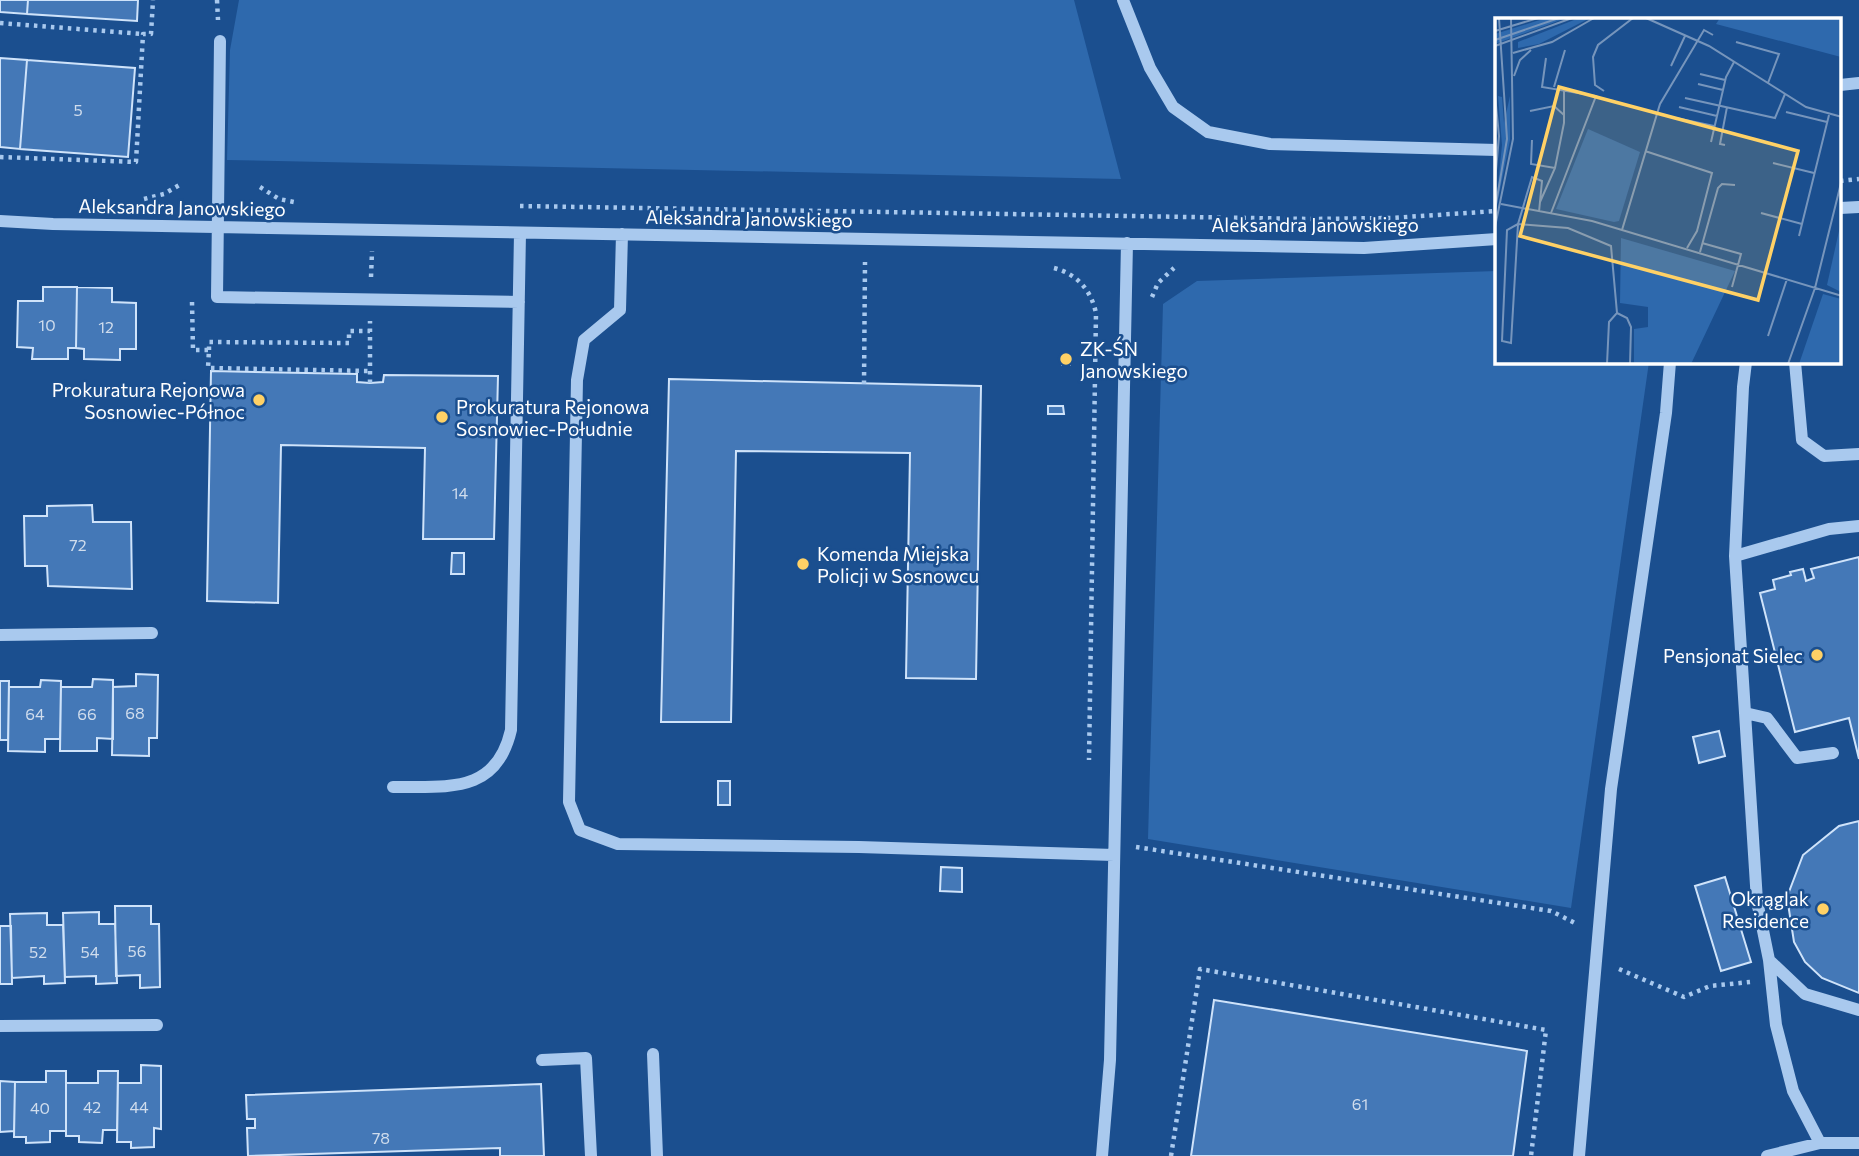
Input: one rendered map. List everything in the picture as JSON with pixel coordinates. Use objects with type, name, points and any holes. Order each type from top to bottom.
[{"type":"street","points":[[1123,0],[1150,68],[1173,107],[1208,132],[1270,144],[1495,150]]},
{"type":"street","points":[[220,41],[217,297],[519,302]]},
{"type":"street","name":"Aleksandra Janowskiego","points":[[0,220],[520,233],[1364,248],[1495,239]]},
{"type":"street","points":[[393,787],[462,786],[488,773],[505,753],[511,730],[520,233]]},
{"type":"street","points":[[622,234],[620,310],[584,340],[577,380],[569,802],[580,830],[618,844],[859,847],[1114,855]]},
{"type":"street","points":[[1102,1156],[1110,1060],[1127,243]]},
{"type":"street","points":[[1579,1156],[1611,789],[1666,413],[1670,364]]},
{"type":"street","points":[[1746,364],[1742,387],[1735,556],[1757,901],[1769,960],[1776,1025],[1793,1091],[1820,1143]]},
{"type":"street","points":[[1795,364],[1802,440],[1824,456],[1859,454]]},
{"type":"street","points":[[1735,556],[1829,529],[1859,526]]},
{"type":"street","points":[[0,635],[152,633]]},
{"type":"street","points":[[1745,713],[1767,718],[1797,758],[1833,753]]},
{"type":"street","points":[[1769,960],[1805,994],[1859,1010]]},
{"type":"street","points":[[0,1026],[157,1025]]},
{"type":"street","points":[[653,1054],[657,1156]]},
{"type":"street","points":[[542,1060],[586,1058],[591,1156]]},
{"type":"street","points":[[1767,1156],[1820,1143],[1859,1143]]},
{"type":"path","points":[[0,23],[151,34],[153,0]]},
{"type":"path","points":[[0,158],[136,162],[143,34]]},
{"type":"path","points":[[135,199],[154,198],[181,184]]},
{"type":"path","points":[[260,187],[279,199],[307,202]]},
{"type":"path","points":[[511,205],[1311,219],[1391,218],[1495,211]]},
{"type":"path","points":[[864,384],[865,259]]},
{"type":"path","points":[[1048,267],[1077,279],[1091,296],[1096,313],[1089,773]]},
{"type":"path","points":[[192,299],[193,349],[209,350]]},
{"type":"path","points":[[370,331],[349,331],[349,343],[209,342],[208,368],[370,371]]},
{"type":"path","points":[[370,340],[370,383]]},
{"type":"path","points":[[1135,847],[1551,911],[1572,920],[1581,930]]},
{"type":"path","points":[[1609,960],[1619,969],[1684,997],[1710,986],[1771,979]]},
{"type":"path","points":[[1171,1156],[1200,969],[1546,1030],[1531,1156]]},
{"type":"shaded area","points":[[239,0],[1074,0],[1121,179],[227,160],[230,50]]},
{"type":"shaded area","points":[[1495,271],[1495,364],[1649,364],[1571,908],[1148,839],[1163,304],[1197,281]]},
{"type":"building","points":[[0,0],[28,0],[27,14],[0,12]]},
{"type":"building","points":[[28,0],[138,0],[137,21],[27,14]]},
{"type":"building","points":[[0,58],[27,60],[20,149],[0,147]]},
{"type":"building","points":[[27,60],[135,68],[128,157],[20,149]]},
{"type":"building","points":[[43,287],[77,287],[76,348],[68,348],[68,359],[32,359],[33,348],[17,347],[18,301],[43,301]]},
{"type":"building","points":[[77,287],[112,288],[112,302],[136,303],[136,349],[120,349],[120,360],[84,359],[84,349],[76,348]]},
{"type":"building","name":"ZK-ŚN Janowskiego","points":[[1062,354],[1070,354],[1070,365],[1062,365]]},
{"type":"building","points":[[211,371],[357,374],[357,382],[370,383],[383,382],[384,375],[498,376],[494,539],[423,539],[425,448],[281,445],[278,603],[207,601]]},
{"type":"building","points":[[669,379],[981,386],[976,679],[906,678],[910,453],[736,451],[731,722],[661,722]]},
{"type":"building","points":[[1048,406],[1063,406],[1064,414],[1048,414]]},
{"type":"building","points":[[92,505],[93,522],[131,522],[132,589],[48,586],[47,566],[25,566],[24,516],[47,516],[47,506]]},
{"type":"building","points":[[452,553],[464,553],[464,574],[451,574]]},
{"type":"building","name":"Pensjonat Sielec","points":[[1859,557],[1859,759],[1849,718],[1795,732],[1760,593],[1775,589],[1773,580],[1791,575],[1790,572],[1803,569],[1806,581],[1814,578],[1811,569]]},
{"type":"building","points":[[136,674],[158,675],[157,738],[149,738],[149,756],[112,755],[113,687],[136,686]]},
{"type":"building","points":[[93,679],[113,680],[113,739],[97,738],[97,751],[60,751],[61,687],[92,687]]},
{"type":"building","points":[[41,680],[61,681],[60,739],[45,739],[45,752],[8,751],[9,687],[40,687]]},
{"type":"building","points":[[0,681],[9,681],[8,740],[0,740]]},
{"type":"building","points":[[1719,731],[1725,756],[1699,763],[1693,737]]},
{"type":"building","points":[[718,781],[730,781],[730,805],[718,805]]},
{"type":"building","name":"Okrąglak Residence","points":[[1859,821],[1859,993],[1822,978],[1805,962],[1794,942],[1787,897],[1803,855],[1839,826]]},
{"type":"building","points":[[941,867],[962,868],[962,892],[940,891]]},
{"type":"building","points":[[1725,877],[1751,962],[1721,971],[1695,886]]},
{"type":"building","points":[[115,906],[151,906],[151,924],[159,924],[160,987],[140,988],[140,975],[116,976]]},
{"type":"building","points":[[99,912],[99,924],[115,924],[117,983],[96,984],[96,976],[65,977],[63,913]]},
{"type":"building","points":[[47,913],[47,925],[63,925],[65,983],[44,984],[44,976],[12,978],[10,914]]},
{"type":"building","points":[[0,926],[11,926],[12,984],[0,984]]},
{"type":"building","points":[[1214,1000],[1527,1051],[1513,1156],[1191,1156]]},
{"type":"building","points":[[141,1065],[161,1066],[161,1129],[154,1128],[154,1147],[131,1148],[131,1142],[117,1142],[118,1083],[141,1083]]},
{"type":"building","points":[[46,1071],[66,1071],[66,1131],[50,1131],[50,1142],[26,1143],[26,1137],[14,1137],[15,1082],[46,1082]]},
{"type":"building","points":[[98,1071],[118,1071],[117,1130],[103,1130],[102,1143],[79,1142],[79,1136],[66,1136],[66,1083],[98,1083]]},
{"type":"building","points":[[0,1081],[15,1082],[14,1131],[0,1132]]},
{"type":"building","points":[[541,1084],[544,1156],[500,1156],[500,1148],[248,1156],[247,1128],[255,1128],[255,1119],[247,1119],[246,1095]]},
{"type":"place","name":"ZK-ŚN Janowskiego","points":[[1066,359]]},
{"type":"place","name":"Prokuratura Rejonowa Sosnowiec-Północ","points":[[259,400]]},
{"type":"place","name":"Prokuratura Rejonowa Sosnowiec-Południe","points":[[442,417]]},
{"type":"place","name":"Komenda Miejska Policji w Sosnowcu","points":[[803,564]]},
{"type":"place","name":"Pensjonat Sielec","points":[[1817,655]]},
{"type":"place","name":"Okrąglak Residence","points":[[1823,909]]}]
